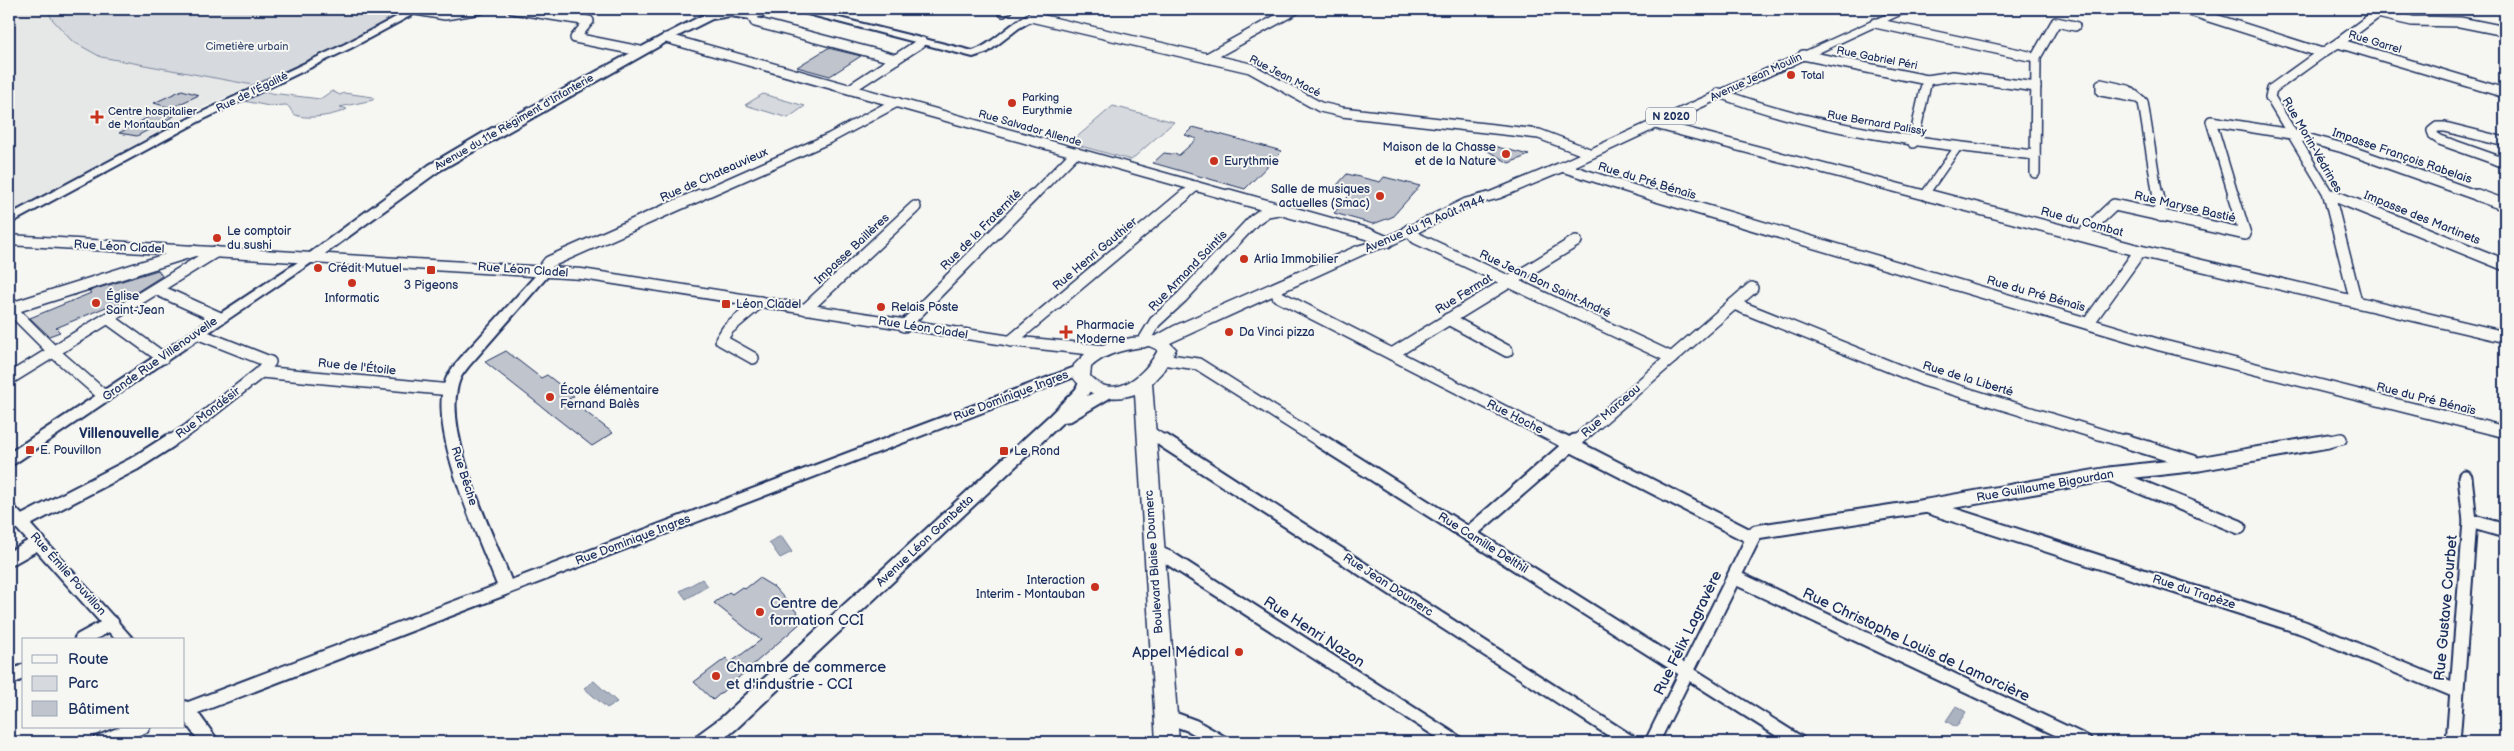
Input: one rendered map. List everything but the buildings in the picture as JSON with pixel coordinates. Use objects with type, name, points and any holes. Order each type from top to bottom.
[{"type":"main road","points":[[732,10],[742,16],[752,15],[768,9]]},
{"type":"main road","name":"Avenue Jean Moulin","points":[[1495,195],[1562,167],[1590,152],[1907,9]]},
{"type":"main road","name":"Avenue du 11e Régiment d'Infanterie","points":[[310,258],[434,168],[640,51],[709,16],[732,10]]},
{"type":"main road","name":"Avenue du 19 Août 1944","points":[[1158,348],[1278,296],[1458,213],[1482,207],[1495,195]]},
{"type":"main road","name":"Avenue du 19 Août 1944","points":[[1158,348],[1180,330],[1363,249],[1413,234]]},
{"type":"main road","name":"Rue Léon Cladel","points":[[9,240],[542,271],[628,280],[1011,342],[1104,351]]},
{"type":"main road","name":"Rue Léon Cladel","points":[[1032,344],[1083,373],[1107,392]]},
{"type":"main road","points":[[1083,373],[1088,359],[1104,351],[1158,348],[1143,382],[1126,390],[1107,392]]},
{"type":"main road","name":"Avenue Léon Gambetta","points":[[704,742],[729,723],[1056,419],[1083,391],[1083,373]]},
{"type":"main road","name":"Boulevard Blaise Doumerc","points":[[1143,382],[1145,389],[1145,429],[1153,551],[1168,742]]},
{"type":"main road","name":"Avenue Léon Gambetta","points":[[1056,419],[1071,415],[1107,392]]},
{"type":"street","points":[[417,9],[445,15],[481,9]]},
{"type":"street","name":"Rue de l'Égalité","points":[[9,220],[194,120],[348,46],[417,9]]},
{"type":"street","points":[[513,9],[589,21],[575,38],[640,51]]},
{"type":"street","points":[[793,9],[973,54],[985,50],[1031,16],[1047,9]]},
{"type":"street","points":[[1206,58],[1296,9]]},
{"type":"street","points":[[2184,9],[2200,11],[2322,53]]},
{"type":"street","points":[[2338,43],[2380,11],[2412,21],[2460,22],[2505,32]]},
{"type":"street","points":[[752,15],[755,22],[896,59]]},
{"type":"street","name":"Rue Jean Macé","points":[[1031,16],[1250,68],[1320,107],[1335,111],[1539,134],[1590,152]]},
{"type":"street","points":[[2034,172],[2036,87],[2033,57],[2056,22],[2075,26]]},
{"type":"street","points":[[1875,23],[2033,57]]},
{"type":"street","name":"Rue Salvador Allende","points":[[666,38],[1368,234],[1387,242]]},
{"type":"street","points":[[850,89],[922,42]]},
{"type":"street","name":"Rue Garrel","points":[[2322,53],[2338,43],[2505,93]]},
{"type":"street","name":"Rue Morin-Védrines","points":[[2322,53],[2272,89],[2270,97],[2329,194],[2356,302]]},
{"type":"street","name":"Rue Gabriel Péri","points":[[1804,55],[1927,80],[1954,76],[2036,87]]},
{"type":"street","points":[[1913,143],[1927,80]]},
{"type":"street","name":"Rue Bernard Palissy","points":[[1719,93],[1842,131],[1913,143],[2035,155]]},
{"type":"street","points":[[2138,98],[2143,102],[2161,216]]},
{"type":"street","name":"Rue de Chateauvieux","points":[[542,271],[549,262],[830,138],[897,102]]},
{"type":"street","name":"Rue Maryse Bastié","points":[[2082,235],[2114,205],[2245,234],[2211,121],[2291,134]]},
{"type":"street","name":"Rue du Combat","points":[[1655,124],[2140,251],[2505,337]]},
{"type":"street","points":[[2505,142],[2445,127],[2437,127],[2432,131],[2434,136],[2440,140],[2505,163]]},
{"type":"street","name":"Impasse François Rabelais","points":[[2291,134],[2343,148],[2505,205]]},
{"type":"street","points":[[1925,194],[1958,147]]},
{"type":"street","name":"Rue de la Fraternité","points":[[904,326],[1076,152]]},
{"type":"street","name":"Rue du Pré Bénaïs","points":[[1562,167],[1700,210],[2089,322],[2160,345],[2505,432]]},
{"type":"street","name":"Rue Henri Gauthier","points":[[1011,342],[1196,186]]},
{"type":"street","name":"Impasse des Martinets","points":[[2329,194],[2505,264]]},
{"type":"street","points":[[1254,202],[1257,214],[1254,220]]},
{"type":"street","name":"Impasse Baillères","points":[[806,309],[915,207]]},
{"type":"street","name":"Rue Armand Saintis","points":[[1158,348],[1155,322],[1182,297],[1254,220],[1267,211],[1279,209]]},
{"type":"street","name":"Rue Jean Bon Saint-André","points":[[1413,234],[1509,282],[1672,358]]},
{"type":"street","name":"Rue Fermat","points":[[1392,354],[1576,241]]},
{"type":"street","points":[[105,397],[54,353],[16,314],[11,306],[193,251]]},
{"type":"street","points":[[2089,322],[2140,251]]},
{"type":"street","points":[[9,377],[54,353],[158,290],[215,252]]},
{"type":"street","name":"Grande Rue Villenouvelle","points":[[9,460],[310,258]]},
{"type":"street","name":"Rue Bêche","points":[[506,588],[457,462],[452,434],[451,390],[454,378],[464,363],[540,277],[542,271]]},
{"type":"street","name":"Rue Marceau","points":[[1468,534],[1752,288]]},
{"type":"street","points":[[158,290],[220,318]]},
{"type":"street","name":"Rue Hoche","points":[[1278,296],[1753,538]]},
{"type":"street","points":[[753,358],[721,340],[723,333],[751,313],[760,302]]},
{"type":"street","name":"Rue de la Liberté","points":[[1734,304],[1923,380],[2199,464]]},
{"type":"street","points":[[109,319],[163,358]]},
{"type":"street","points":[[1448,319],[1507,351]]},
{"type":"street","points":[[199,334],[270,362],[261,372]]},
{"type":"street","name":"Rue Camille Delthil","points":[[1158,348],[1198,364],[1798,742]]},
{"type":"street","name":"Rue de l'Étoile","points":[[261,372],[451,390]]},
{"type":"street","name":"Rue Mondésir","points":[[22,522],[134,464],[181,434],[261,372]]},
{"type":"street","name":"Rue Dominique Ingres","points":[[185,710],[1083,373]]},
{"type":"street","name":"Rue Jean Doumerc","points":[[1145,429],[1630,742]]},
{"type":"street","name":"Rue Guillaume Bigourdan","points":[[1753,538],[1756,532],[1927,506],[2108,474],[2199,464],[2341,439]]},
{"type":"street","points":[[2108,474],[2239,527]]},
{"type":"street","name":"Rue Gustave Courbet","points":[[2453,742],[2470,521],[2465,477]]},
{"type":"street","name":"Rue du Trapèze","points":[[1927,506],[2304,628],[2456,691]]},
{"type":"street","name":"Rue Émile Pouvillon","points":[[9,510],[22,522],[124,638]]},
{"type":"street","points":[[2470,521],[2505,532]]},
{"type":"street","name":"Rue Félix Lagravère","points":[[1652,742],[1753,538]]},
{"type":"street","points":[[9,559],[39,542]]},
{"type":"street","name":"Rue Henri Nazon","points":[[1153,551],[1169,558],[1456,742]]},
{"type":"street","name":"Rue Christophe Louis de Lamorcière","points":[[1734,577],[2085,742]]},
{"type":"street","points":[[86,638],[112,623]]},
{"type":"street","points":[[9,679],[22,672]]},
{"type":"street","points":[[185,711],[210,742]]},
{"type":"street","points":[[1166,716],[1193,726],[1221,742]]},
{"type":"street","points":[[101,742],[139,728]]},
{"type":"shaded area","name":"Centre hospitalier de Montauban","points":[[9,9],[47,9],[52,19],[101,57],[253,85],[197,110],[9,215]]},
{"type":"shaded area","points":[[781,536],[792,552],[780,558],[769,542]]},
{"type":"shaded area","points":[[702,579],[708,586],[686,599],[680,591]]},
{"type":"shaded area","points":[[594,681],[617,702],[607,708],[584,688]]},
{"type":"shaded area","points":[[1956,706],[1966,712],[1956,727],[1946,721]]},
{"type":"green space","name":"Cimetière urbain","points":[[47,9],[411,9],[349,42],[253,85],[101,57],[72,41],[52,19]]},
{"type":"green space","points":[[332,91],[340,95],[344,93],[373,97],[373,100],[340,107],[347,109],[336,113],[313,117],[294,114],[286,105],[269,106],[244,101],[263,92],[320,99]]},
{"type":"green space","points":[[763,94],[805,106],[788,118],[745,105]]},
{"type":"green space","points":[[1113,106],[1174,122],[1131,160],[1070,143]]},
{"type":"waterway","points":[[2484,9],[2505,10]]},
{"type":"place","name":"Total","points":[[1791,75]]},
{"type":"place","name":"Parking Eurythmie","points":[[1012,103]]},
{"type":"place","name":"Centre hospitalier de Montauban","points":[[97,117]]},
{"type":"place","name":"Maison de la Chasse et de la Nature","points":[[1506,154]]},
{"type":"place","name":"Eurythmie","points":[[1214,161]]},
{"type":"place","name":"Salle de musiques actuelles (Smac)","points":[[1380,196]]},
{"type":"place","name":"Le comptoir du sushi","points":[[217,238]]},
{"type":"place","name":"Arlia Immobilier","points":[[1244,259]]},
{"type":"place","name":"Crédit Mutuel","points":[[318,268]]},
{"type":"place","name":"3 Pigeons","points":[[431,270]]},
{"type":"place","name":"Informatic","points":[[352,283]]},
{"type":"place","name":"Église Saint-Jean","points":[[96,303]]},
{"type":"place","name":"Léon Cladel","points":[[726,304]]},
{"type":"place","name":"Relais Poste","points":[[881,307]]},
{"type":"place","name":"Pharmacie Moderne","points":[[1066,332]]},
{"type":"place","name":"Da Vinci pizza","points":[[1229,332]]},
{"type":"place","name":"École élémentaire Fernand Balès","points":[[550,397]]},
{"type":"place","name":"E. Pouvillon","points":[[30,450]]},
{"type":"place","name":"Le Rond","points":[[1004,451]]},
{"type":"place","name":"Interaction Interim - Montauban","points":[[1095,587]]},
{"type":"place","name":"Centre de formation CCI","points":[[760,612]]},
{"type":"place","name":"Appel Médical","points":[[1239,652]]},
{"type":"place","name":"Chambre de commerce et d'industrie - CCI","points":[[716,676]]},
{"type":"district","name":"Villenouvelle","points":[[119,433]]}]
